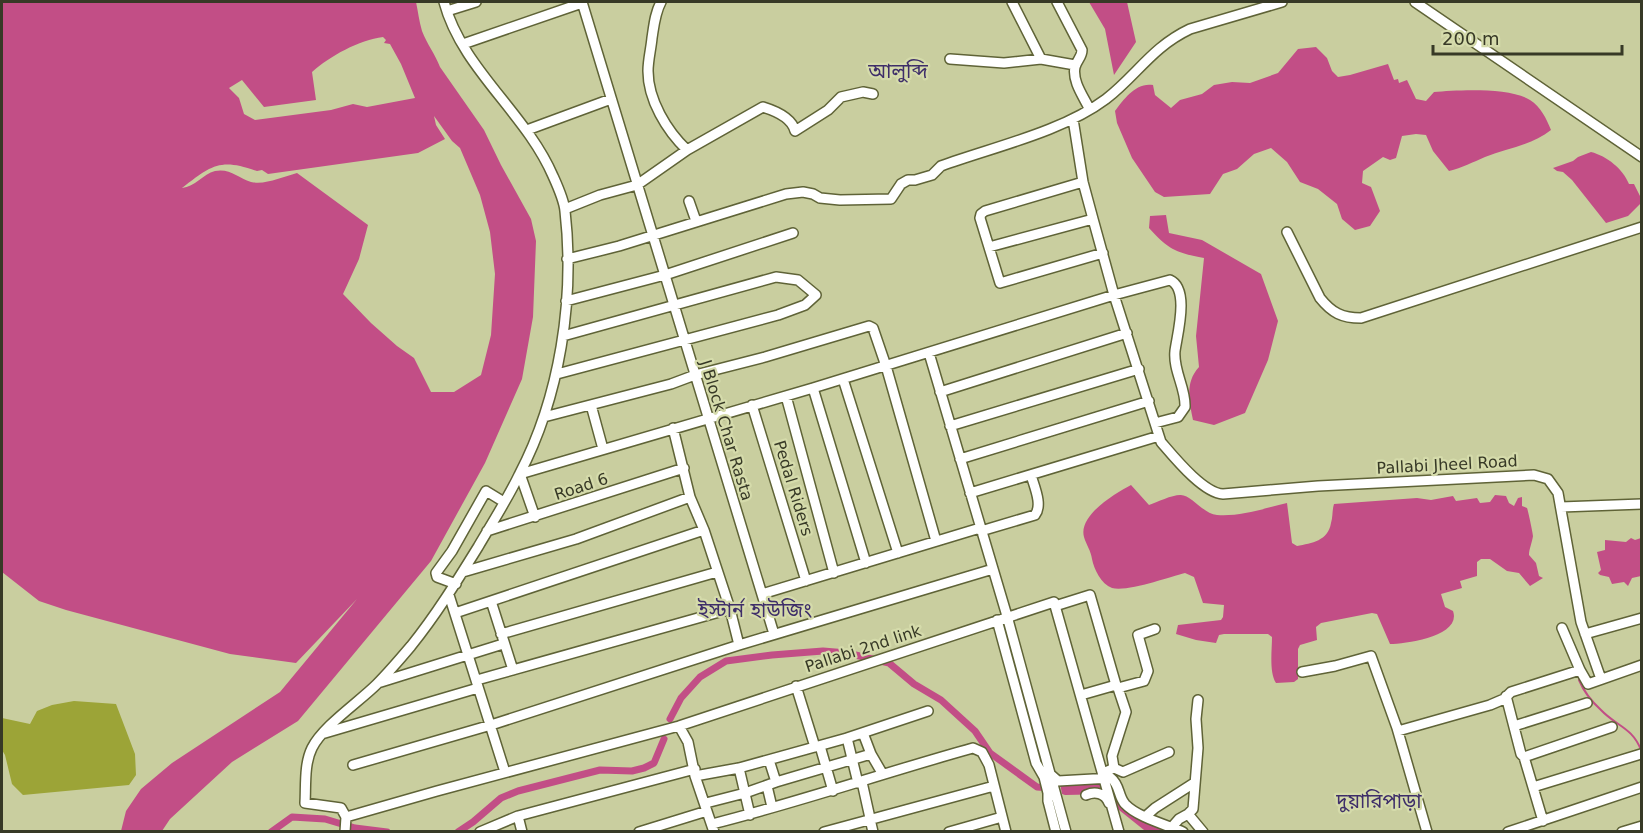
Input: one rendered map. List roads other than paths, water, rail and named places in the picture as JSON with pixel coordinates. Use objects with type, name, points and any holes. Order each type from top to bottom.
[{"type":"street","points":[[345,831],[346,817],[341,808],[305,803],[309,754],[322,734],[378,683],[412,645],[456,584],[520,474],[544,417],[557,374],[566,301],[565,209],[546,159],[527,130],[480,70],[454,30],[446,6],[476,2]]},
{"type":"street","points":[[463,44],[582,2]]},
{"type":"street","name":"J Block Char Rasta","points":[[582,2],[774,634]]},
{"type":"street","points":[[661,2],[656,11],[648,72],[651,92],[675,138],[687,150]]},
{"type":"street","points":[[1012,2],[1041,58]]},
{"type":"street","points":[[1057,2],[1082,50],[1082,56],[1076,65],[1077,84],[1089,108]]},
{"type":"street","points":[[567,259],[619,246],[786,194],[803,192],[820,198],[840,200],[891,199],[901,184],[908,180],[932,175],[941,166],[1073,119],[1105,99],[1161,46],[1177,35],[1190,29],[1282,2]]},
{"type":"street","points":[[1415,2],[1641,157]]},
{"type":"street","points":[[950,59],[1004,63],[1041,58],[1076,65]]},
{"type":"street","points":[[565,209],[600,195],[638,185],[687,150],[763,107],[785,117],[793,124],[795,131],[828,110],[841,98],[862,92],[873,94]]},
{"type":"street","points":[[527,130],[611,99]]},
{"type":"street","points":[[970,493],[1160,439],[1114,295],[1093,219],[1083,182],[1073,119]]},
{"type":"street","points":[[1083,182],[985,211],[981,214],[981,218],[989,247],[999,281],[1003,284],[1103,253]]},
{"type":"street","points":[[689,201],[696,221]]},
{"type":"street","points":[[989,247],[1093,219]]},
{"type":"street","points":[[1287,232],[1320,298],[1327,307],[1336,315],[1361,318],[1641,227]]},
{"type":"street","points":[[566,301],[665,275],[793,233]]},
{"type":"street","points":[[557,374],[793,310],[805,305],[816,295],[798,280],[777,277],[563,336]]},
{"type":"street","points":[[520,474],[843,379],[1166,280],[1175,282],[1182,310],[1175,358],[1185,407],[1178,417],[1155,423]]},
{"type":"street","points":[[544,417],[671,384],[695,375],[869,326],[873,328],[886,366],[936,541]]},
{"type":"street","points":[[940,392],[1126,333]]},
{"type":"street","points":[[929,353],[1007,616],[1048,776],[1056,831]]},
{"type":"street","points":[[950,426],[1139,369]]},
{"type":"street","points":[[843,379],[898,553]]},
{"type":"street","points":[[813,388],[866,563]]},
{"type":"street","points":[[786,396],[834,573]]},
{"type":"street","points":[[960,459],[1149,402]]},
{"type":"street","points":[[591,405],[603,449]]},
{"type":"street","name":"Pedal Riders","points":[[752,405],[806,580]]},
{"type":"street","points":[[673,428],[690,497],[704,530],[730,609],[739,645]]},
{"type":"street","name":"Pallabi Jheel Road","points":[[1160,439],[1194,477],[1218,494],[1318,486],[1534,475],[1548,479],[1558,493],[1572,576],[1585,634],[1601,678]]},
{"type":"street","name":"Road 6","points":[[487,531],[684,468]]},
{"type":"street","points":[[520,474],[535,517]]},
{"type":"street","points":[[762,594],[936,541],[1035,515],[1039,506],[1031,475]]},
{"type":"street","points":[[456,584],[437,577],[436,573],[452,551],[486,492],[504,501]]},
{"type":"street","points":[[463,572],[576,539],[690,497]]},
{"type":"street","points":[[1561,507],[1641,504]]},
{"type":"street","points":[[455,613],[704,530]]},
{"type":"street","points":[[353,765],[491,725],[774,634],[993,569]]},
{"type":"street","points":[[501,634],[717,572]]},
{"type":"street","points":[[448,595],[505,772]]},
{"type":"street","name":"Pallabi 2nd link","points":[[346,817],[679,726],[1007,616],[1054,602],[1055,606],[1090,595],[1117,686]]},
{"type":"street","points":[[491,601],[513,670]]},
{"type":"street","points":[[1055,606],[1119,831]]},
{"type":"street","points":[[322,734],[478,684],[513,670],[730,609]]},
{"type":"street","points":[[1585,634],[1641,618]]},
{"type":"street","points":[[997,620],[1036,763],[1048,776],[1058,781],[1111,778],[1117,783],[1125,804],[1155,822],[1183,831]]},
{"type":"street","points":[[1562,628],[1588,684],[1641,665]]},
{"type":"street","points":[[1081,695],[1144,681],[1148,671],[1138,635],[1155,629]]},
{"type":"street","points":[[378,683],[503,644]]},
{"type":"street","points":[[1302,672],[1371,656],[1398,730],[1427,831]]},
{"type":"street","points":[[1398,730],[1490,705],[1511,692],[1580,670]]},
{"type":"street","points":[[796,686],[833,791]]},
{"type":"street","points":[[1114,768],[1112,756],[1126,712],[1117,686]]},
{"type":"street","points":[[1506,696],[1521,754],[1524,757],[1543,821]]},
{"type":"street","points":[[1173,827],[1179,819],[1193,809],[1198,748],[1196,718],[1198,700]]},
{"type":"street","points":[[1514,726],[1587,702]]},
{"type":"street","points":[[480,831],[518,816],[695,773],[738,768],[769,760],[847,738],[928,711]]},
{"type":"street","points":[[679,726],[688,742],[695,773],[713,828],[772,807],[860,783],[882,773],[973,748],[982,752],[989,765],[1006,831]]},
{"type":"street","points":[[1524,757],[1612,727]]},
{"type":"street","points":[[863,733],[882,773]]},
{"type":"street","points":[[847,738],[873,831]]},
{"type":"street","points":[[1114,768],[1123,772],[1169,752]]},
{"type":"street","points":[[639,831],[771,784],[871,754]]},
{"type":"street","points":[[1533,787],[1641,754]]},
{"type":"street","points":[[769,760],[772,807]]},
{"type":"street","points":[[738,768],[750,814]]},
{"type":"street","points":[[1103,777],[1114,768]]},
{"type":"street","points":[[1146,816],[1194,783]]},
{"type":"street","points":[[824,831],[994,786]]},
{"type":"street","points":[[1508,831],[1641,787]]},
{"type":"street","points":[[1086,795],[1092,793],[1107,797],[1114,811]]},
{"type":"street","points":[[1052,796],[1065,831]]},
{"type":"street","points":[[1114,811],[1125,804]]},
{"type":"street","points":[[1188,814],[1203,831]]},
{"type":"street","points":[[518,816],[522,831]]},
{"type":"street","points":[[949,831],[1002,817]]},
{"type":"street","points":[[1622,831],[1641,826]]},
{"type":"waterway","points":[[670,719],[681,698],[700,677],[726,661],[823,651],[847,653],[889,663],[914,684],[941,700],[975,731],[990,753],[1037,787],[1050,788]]},
{"type":"waterway","points":[[1579,680],[1594,703],[1628,731],[1641,750]]},
{"type":"waterway","points":[[458,832],[501,798],[518,791],[600,770],[632,771],[644,768],[654,763],[664,739]]},
{"type":"waterway","points":[[271,832],[292,817],[325,819],[355,828],[387,832]]},
{"type":"district","name":"আলুব্দি","points":[[898,71]]},
{"type":"district","name":"ইস্টার্ন হাউজিং","points":[[755,610]]},
{"type":"district","name":"দুয়ারিপাড়া","points":[[1379,801]]}]
